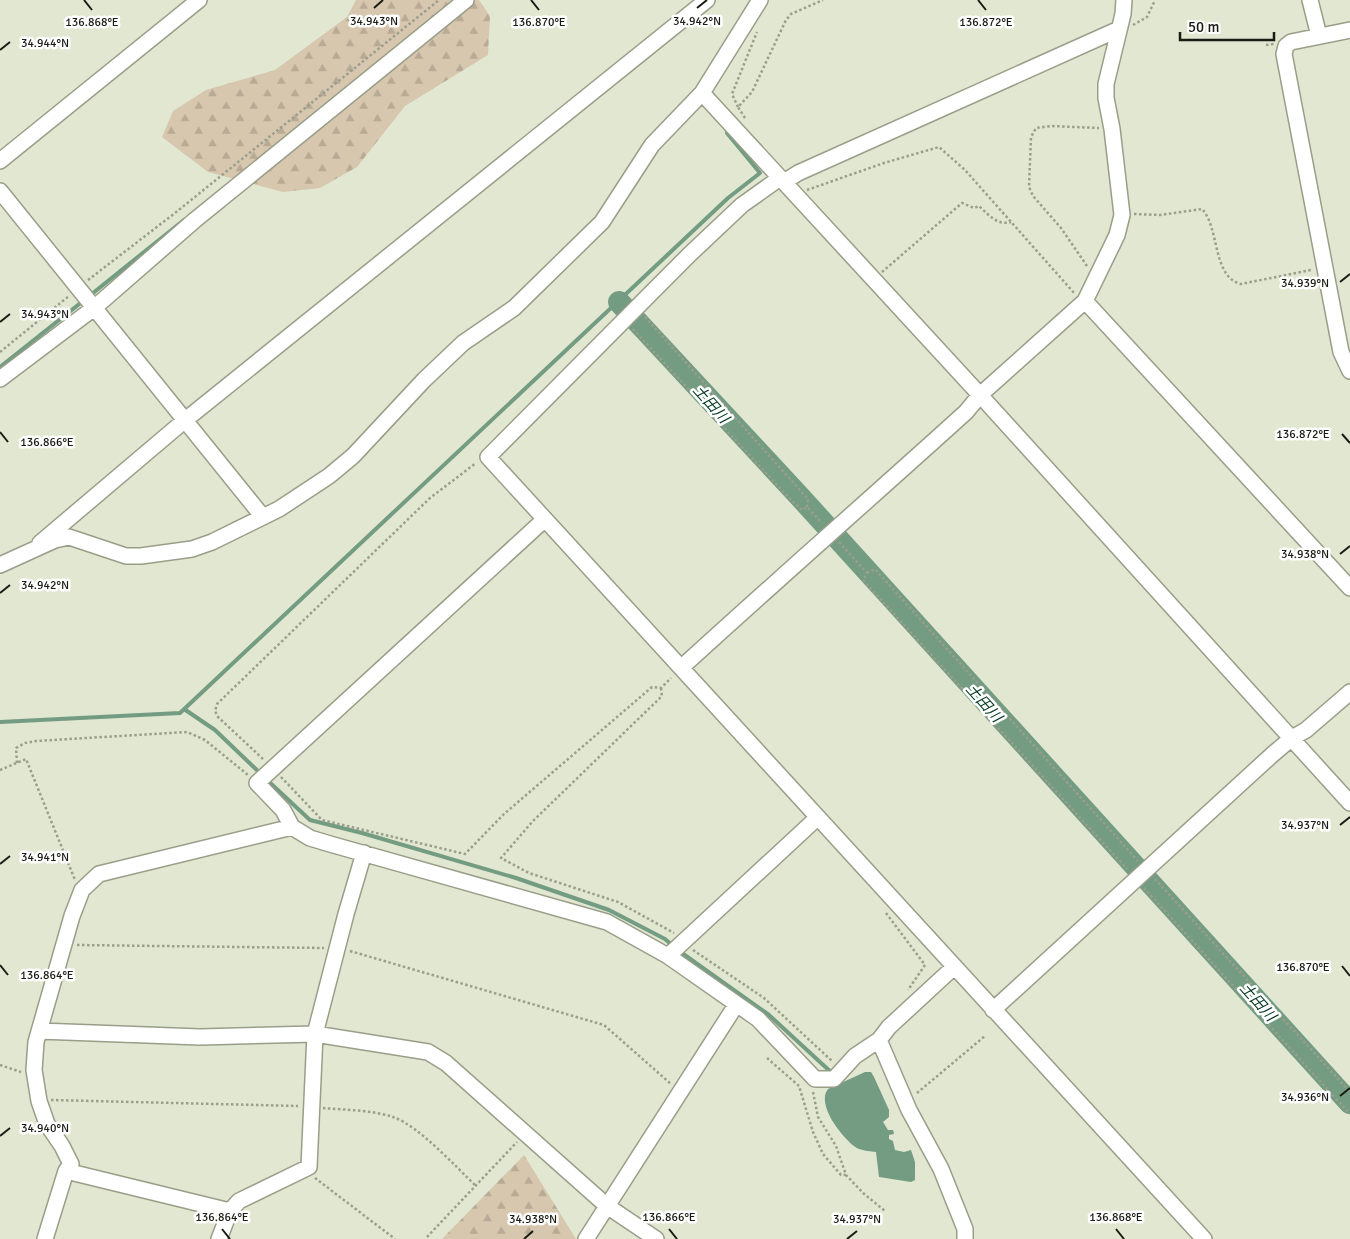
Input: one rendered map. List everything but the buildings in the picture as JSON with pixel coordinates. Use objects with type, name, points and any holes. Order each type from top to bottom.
[{"type":"street","points":[[0,161],[199,0]]},
{"type":"street","points":[[0,379],[94,308],[195,220],[466,0]]},
{"type":"street","points":[[30,552],[184,421],[707,0]]},
{"type":"street","points":[[0,565],[69,537],[126,556],[192,549],[212,542],[263,517],[329,476],[353,456],[424,380],[463,343],[514,308],[583,242],[611,209],[652,145],[702,93],[760,0]]},
{"type":"street","points":[[681,668],[830,532],[860,509],[959,418],[980,395],[1084,302],[1112,248],[1122,215],[1112,129],[1106,98],[1106,84],[1119,27],[1124,14],[1124,0]]},
{"type":"street","points":[[1310,0],[1319,36]]},
{"type":"street","points":[[1119,27],[782,180],[742,205],[638,311],[488,457],[545,520],[579,553],[816,818],[993,1010],[1061,1080],[1204,1239]]},
{"type":"street","points":[[1350,30],[1291,42],[1286,46],[1284,54],[1341,352],[1350,371]]},
{"type":"street","points":[[702,93],[980,395],[1350,804]]},
{"type":"street","points":[[0,191],[263,517]]},
{"type":"street","points":[[1084,302],[1350,588]]},
{"type":"street","points":[[545,520],[257,783],[283,810],[292,827],[310,838],[593,916],[607,922],[668,956],[758,1019],[815,1079],[834,1079],[855,1056],[879,1040],[889,1027],[954,967]]},
{"type":"street","points":[[993,1010],[1292,738],[1306,730],[1350,692]]},
{"type":"street","points":[[668,956],[816,818]]},
{"type":"street","points":[[45,1239],[66,1171],[71,1164],[48,1124],[39,1101],[35,1075],[36,1042],[51,982],[82,890],[100,874],[292,827]]},
{"type":"street","points":[[220,1239],[230,1211],[239,1201],[309,1167],[315,1034],[336,948],[364,853]]},
{"type":"street","points":[[586,1239],[736,1005]]},
{"type":"street","points":[[39,1030],[200,1036],[315,1034],[409,1048],[436,1056],[607,1206],[656,1239]]},
{"type":"street","points":[[879,1040],[905,1101],[941,1169],[965,1229],[965,1239]]},
{"type":"street","points":[[66,1171],[230,1211]]},
{"type":"path","points":[[0,352],[78,288],[176,213],[439,0]]},
{"type":"path","points":[[738,107],[752,92],[786,20],[791,14],[823,0]]},
{"type":"path","points":[[1119,27],[1143,21],[1151,12],[1156,0]]},
{"type":"path","points":[[750,124],[738,107],[732,94],[759,26]]},
{"type":"path","points":[[1098,275],[1087,266],[1061,228],[1034,196],[1029,187],[1031,137],[1036,128],[1051,126],[1112,129]]},
{"type":"path","points":[[798,196],[810,188],[856,172],[940,147],[965,170],[1084,302]]},
{"type":"path","points":[[874,280],[962,204],[974,208],[979,206],[996,221],[1005,224],[1011,222]]},
{"type":"path","points":[[1122,215],[1160,215],[1202,209],[1209,216],[1224,272],[1234,282],[1241,284],[1325,267]]},
{"type":"path","points":[[638,311],[808,499],[807,507],[867,573]]},
{"type":"path","points":[[625,322],[658,353],[791,500],[802,510],[807,507]]},
{"type":"path","points":[[488,457],[452,479],[430,498],[217,704],[215,710],[218,717],[272,768],[322,820],[465,854],[504,814],[606,724],[652,687],[661,688]]},
{"type":"path","points":[[1350,1092],[1141,874],[863,580],[867,573],[875,569],[1141,874],[1350,1114]]},
{"type":"path","points":[[661,688],[681,668]]},
{"type":"path","points":[[661,688],[662,696],[533,821],[501,858],[529,872],[618,902],[683,940],[687,946],[772,1004],[818,1047],[840,1073]]},
{"type":"path","points":[[17,763],[16,748],[30,742],[187,732],[205,740],[257,783]]},
{"type":"path","points":[[0,770],[26,759],[76,882],[82,890]]},
{"type":"path","points":[[886,912],[924,964],[902,997]]},
{"type":"path","points":[[76,945],[336,948],[604,1025],[680,1091]]},
{"type":"path","points":[[905,1101],[985,1036]]},
{"type":"path","points":[[768,1058],[799,1086],[813,1132],[823,1154],[841,1175],[846,1175]]},
{"type":"path","points":[[0,1065],[35,1075]]},
{"type":"path","points":[[815,1079],[813,1092],[818,1117],[836,1146],[846,1175],[863,1193],[885,1211]]},
{"type":"path","points":[[39,1101],[312,1106],[380,1114],[400,1120],[425,1138],[476,1186]]},
{"type":"path","points":[[427,1238],[524,1134]]},
{"type":"path","points":[[309,1167],[316,1179],[395,1239]]},
{"type":"green space","points":[[356,0],[479,0],[490,16],[488,55],[405,106],[357,167],[320,188],[283,192],[208,172],[162,137],[173,111],[206,90],[275,70],[347,17]]},
{"type":"green space","points":[[524,1155],[576,1239],[442,1239]]},
{"type":"shaded area","points":[[865,1072],[871,1072],[889,1110],[889,1117],[883,1122],[888,1130],[893,1130],[894,1134],[889,1135],[889,1139],[893,1141],[895,1150],[904,1152],[911,1150],[915,1162],[915,1180],[911,1182],[879,1177],[876,1152],[856,1148],[837,1128],[828,1111],[825,1095],[828,1089]]},
{"type":"waterway","points":[[0,722],[180,713],[728,198],[760,173],[727,133]]},
{"type":"waterway","points":[[88,297],[184,220]]},
{"type":"waterway","points":[[0,367],[83,301]]},
{"type":"waterway","name":"土田川","points":[[619,302],[801,498],[1350,1103]]},
{"type":"waterway","points":[[184,709],[215,730],[262,775]]},
{"type":"waterway","points":[[267,780],[310,820],[362,833],[516,878],[609,910],[665,939],[673,946]]},
{"type":"waterway","points":[[679,951],[769,1015],[833,1074]]}]
